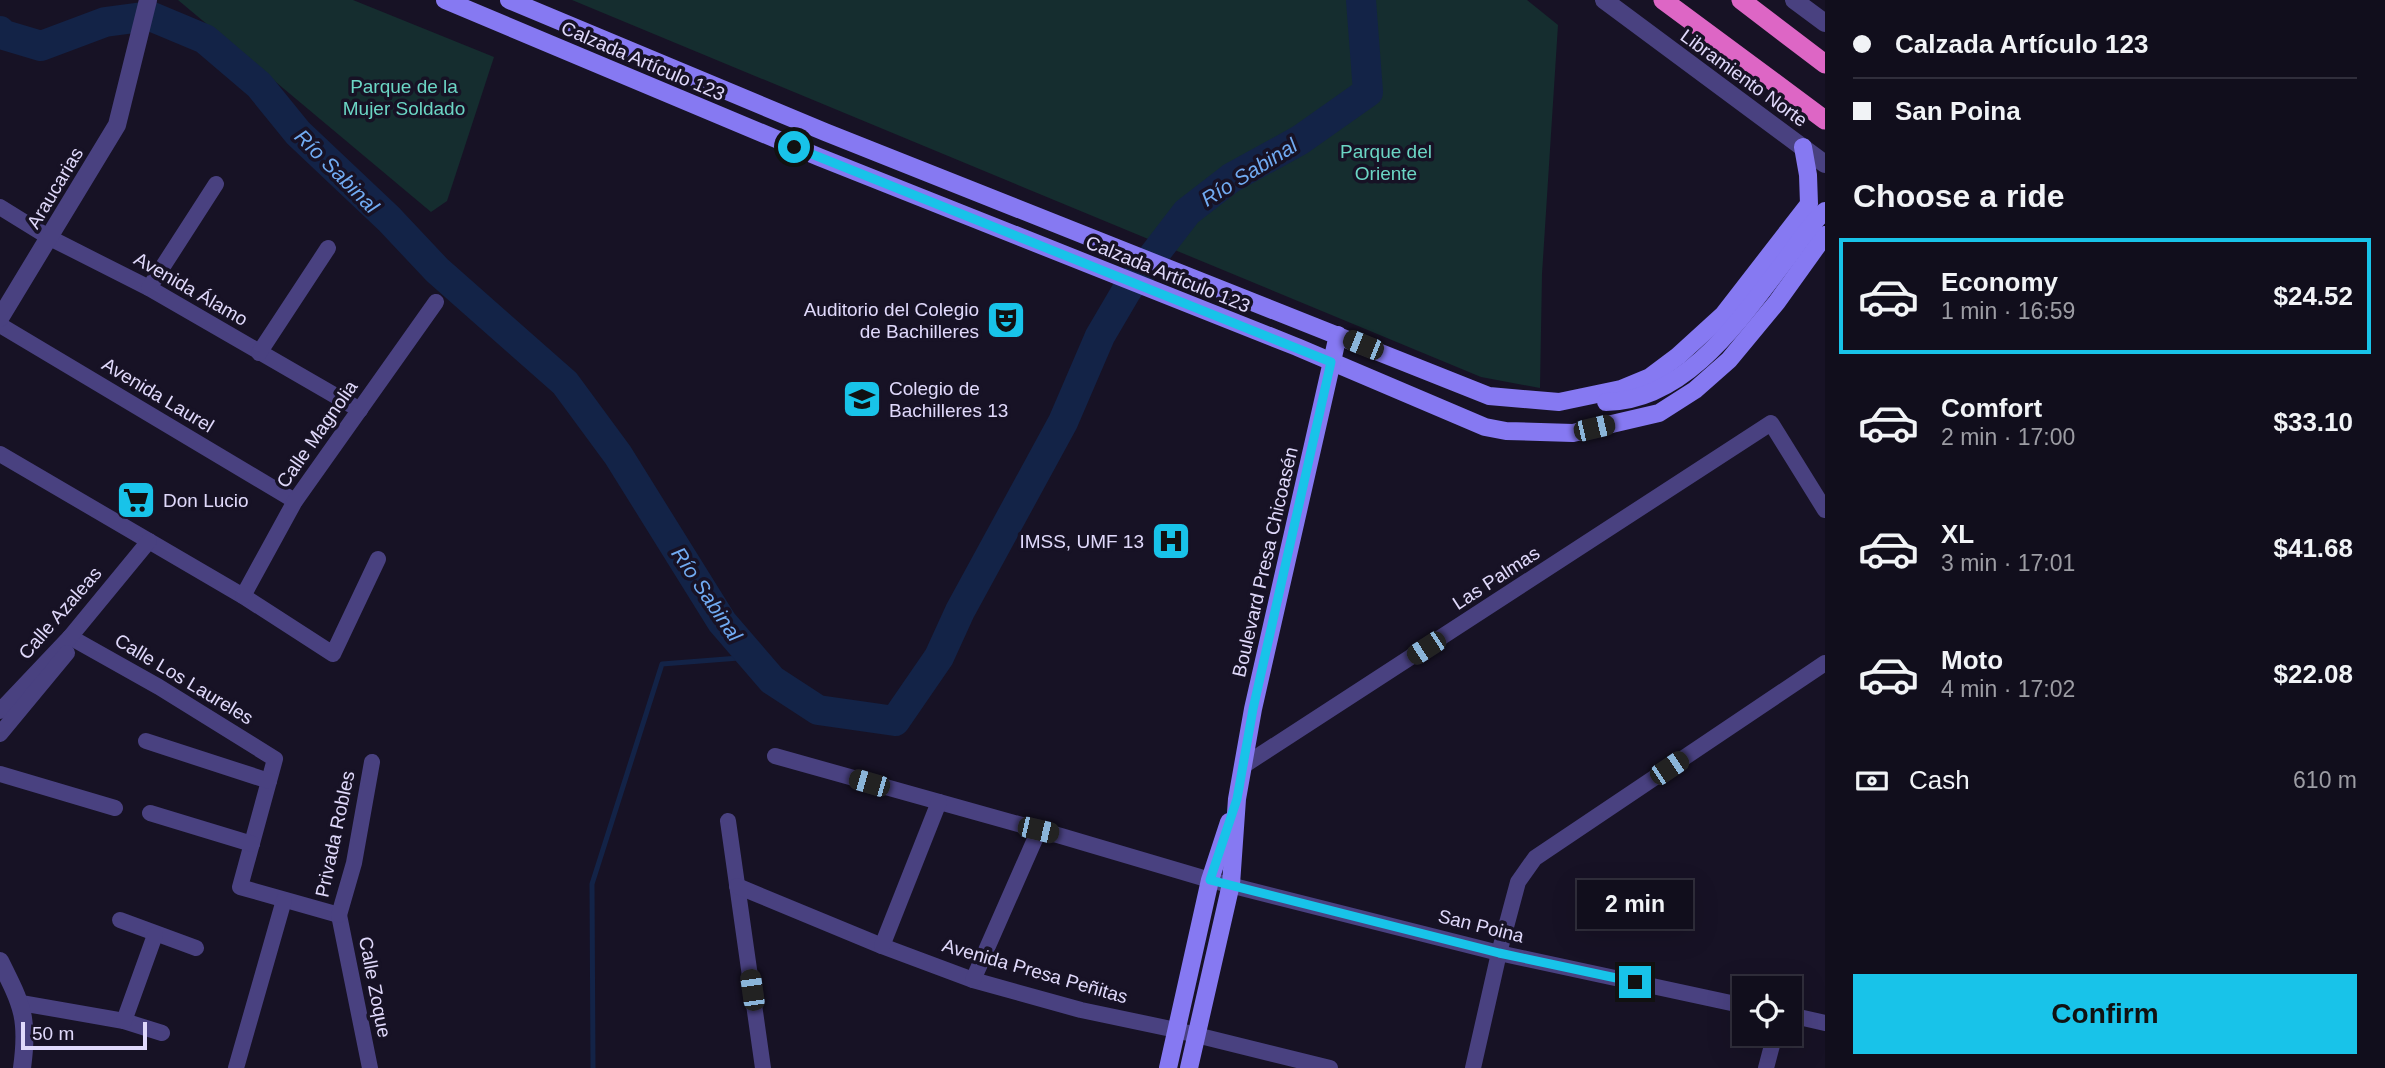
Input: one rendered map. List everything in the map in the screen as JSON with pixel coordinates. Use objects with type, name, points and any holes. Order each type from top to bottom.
[{"type":"highway","points":[[1663,0],[1825,120]]},
{"type":"highway","points":[[1741,0],[1825,64]]},
{"type":"main road","name":"Calzada Artículo 123","points":[[445,0],[819,157],[1486,427],[1506,431],[1573,433],[1659,413],[1695,390],[1729,360],[1777,302],[1825,235]]},
{"type":"main road","name":"Calzada Artículo 123","points":[[509,0],[825,132],[1489,396],[1559,402],[1621,389],[1650,377],[1678,356],[1723,315],[1817,208]]},
{"type":"main road","points":[[1803,147],[1817,208]]},
{"type":"main road","name":"Boulevard Presa Chicoasén","points":[[1189,1068],[1231,884],[1237,799],[1253,709],[1338,335]]},
{"type":"main road","name":"Boulevard Presa Chicoasén","points":[[1168,1068],[1210,880],[1237,799]]},
{"type":"street","name":"Araucarias","points":[[0,318],[117,125],[148,0]]},
{"type":"street","name":"Libramiento Norte","points":[[1604,0],[1825,164]]},
{"type":"street","points":[[1794,0],[1825,23]]},
{"type":"street","points":[[149,288],[216,184]]},
{"type":"street","name":"Avenida Álamo","points":[[0,207],[50,238],[149,288],[360,410]]},
{"type":"street","points":[[258,353],[328,248]]},
{"type":"street","name":"Calle Magnolia","points":[[243,596],[295,500],[436,302]]},
{"type":"street","name":"Avenida Laurel","points":[[0,325],[295,500]]},
{"type":"street","name":"Las Palmas","points":[[1243,766],[1771,423],[1825,510]]},
{"type":"street","points":[[0,454],[243,596],[333,654],[378,559]]},
{"type":"street","name":"Calle Azaleas","points":[[0,710],[74,639],[149,541]]},
{"type":"street","points":[[0,734],[74,639]]},
{"type":"street","name":"Calle Los Laureles","points":[[74,639],[275,759],[269,781]]},
{"type":"street","points":[[1473,1068],[1518,882],[1535,858],[1825,663]]},
{"type":"street","points":[[146,741],[269,781],[240,887],[339,915]]},
{"type":"street","name":"San Poina","points":[[775,756],[1210,880],[1499,953],[1732,1003]]},
{"type":"street","name":"Privada Robles","points":[[339,915],[354,863],[373,762]]},
{"type":"street","points":[[0,774],[115,808]]},
{"type":"street","points":[[882,946],[939,802]]},
{"type":"street","points":[[150,813],[252,844]]},
{"type":"street","points":[[728,821],[763,1068]]},
{"type":"street","points":[[973,980],[1038,830]]},
{"type":"street","name":"Avenida Presa Peñitas","points":[[737,886],[973,980],[1081,1010],[1177,1030],[1330,1068]]},
{"type":"street","points":[[236,1068],[284,900]]},
{"type":"street","name":"Calle Zoque","points":[[339,915],[370,1068]]},
{"type":"street","points":[[120,920],[196,948]]},
{"type":"street","points":[[124,1021],[155,934]]},
{"type":"street","points":[[0,961],[21,1003],[26,1040],[22,1068]]},
{"type":"street","points":[[21,1003],[124,1021],[163,1033]]},
{"type":"street","points":[[1802,1018],[1825,1023]]},
{"type":"street","points":[[1766,1068],[1772,1046]]},
{"type":"green space","name":"Parque de la Mujer Soldado","points":[[178,0],[353,0],[494,57],[447,201],[431,212]]},
{"type":"green space","name":"Parque del Oriente","points":[[572,0],[1527,0],[1558,25],[1542,274],[1540,388],[1481,377]]},
{"type":"waterway","name":"Río Sabinal","points":[[0,31],[4,35],[41,46],[105,22],[150,16],[205,39],[259,85],[298,133],[389,219],[437,270],[565,383],[618,455],[722,622],[772,680],[818,710],[895,721],[939,657],[960,611],[1063,422],[1100,336],[1127,290],[1187,212],[1231,178],[1300,140],[1368,92],[1361,0]]},
{"type":"waterway","points":[[593,1068],[592,884],[662,664],[752,657]]},
{"type":"place","name":"Auditorio del Colegio de Bachilleres","points":[[1006,320]]},
{"type":"place","name":"Colegio de Bachilleres 13","points":[[862,399]]},
{"type":"place","name":"Don Lucio","points":[[136,500]]},
{"type":"place","name":"IMSS, UMF 13","points":[[1171,541]]},
{"type":"route","points":[[794,147],[1331,362],[1253,709],[1237,799],[1210,880],[1499,953],[1635,982]]}]
